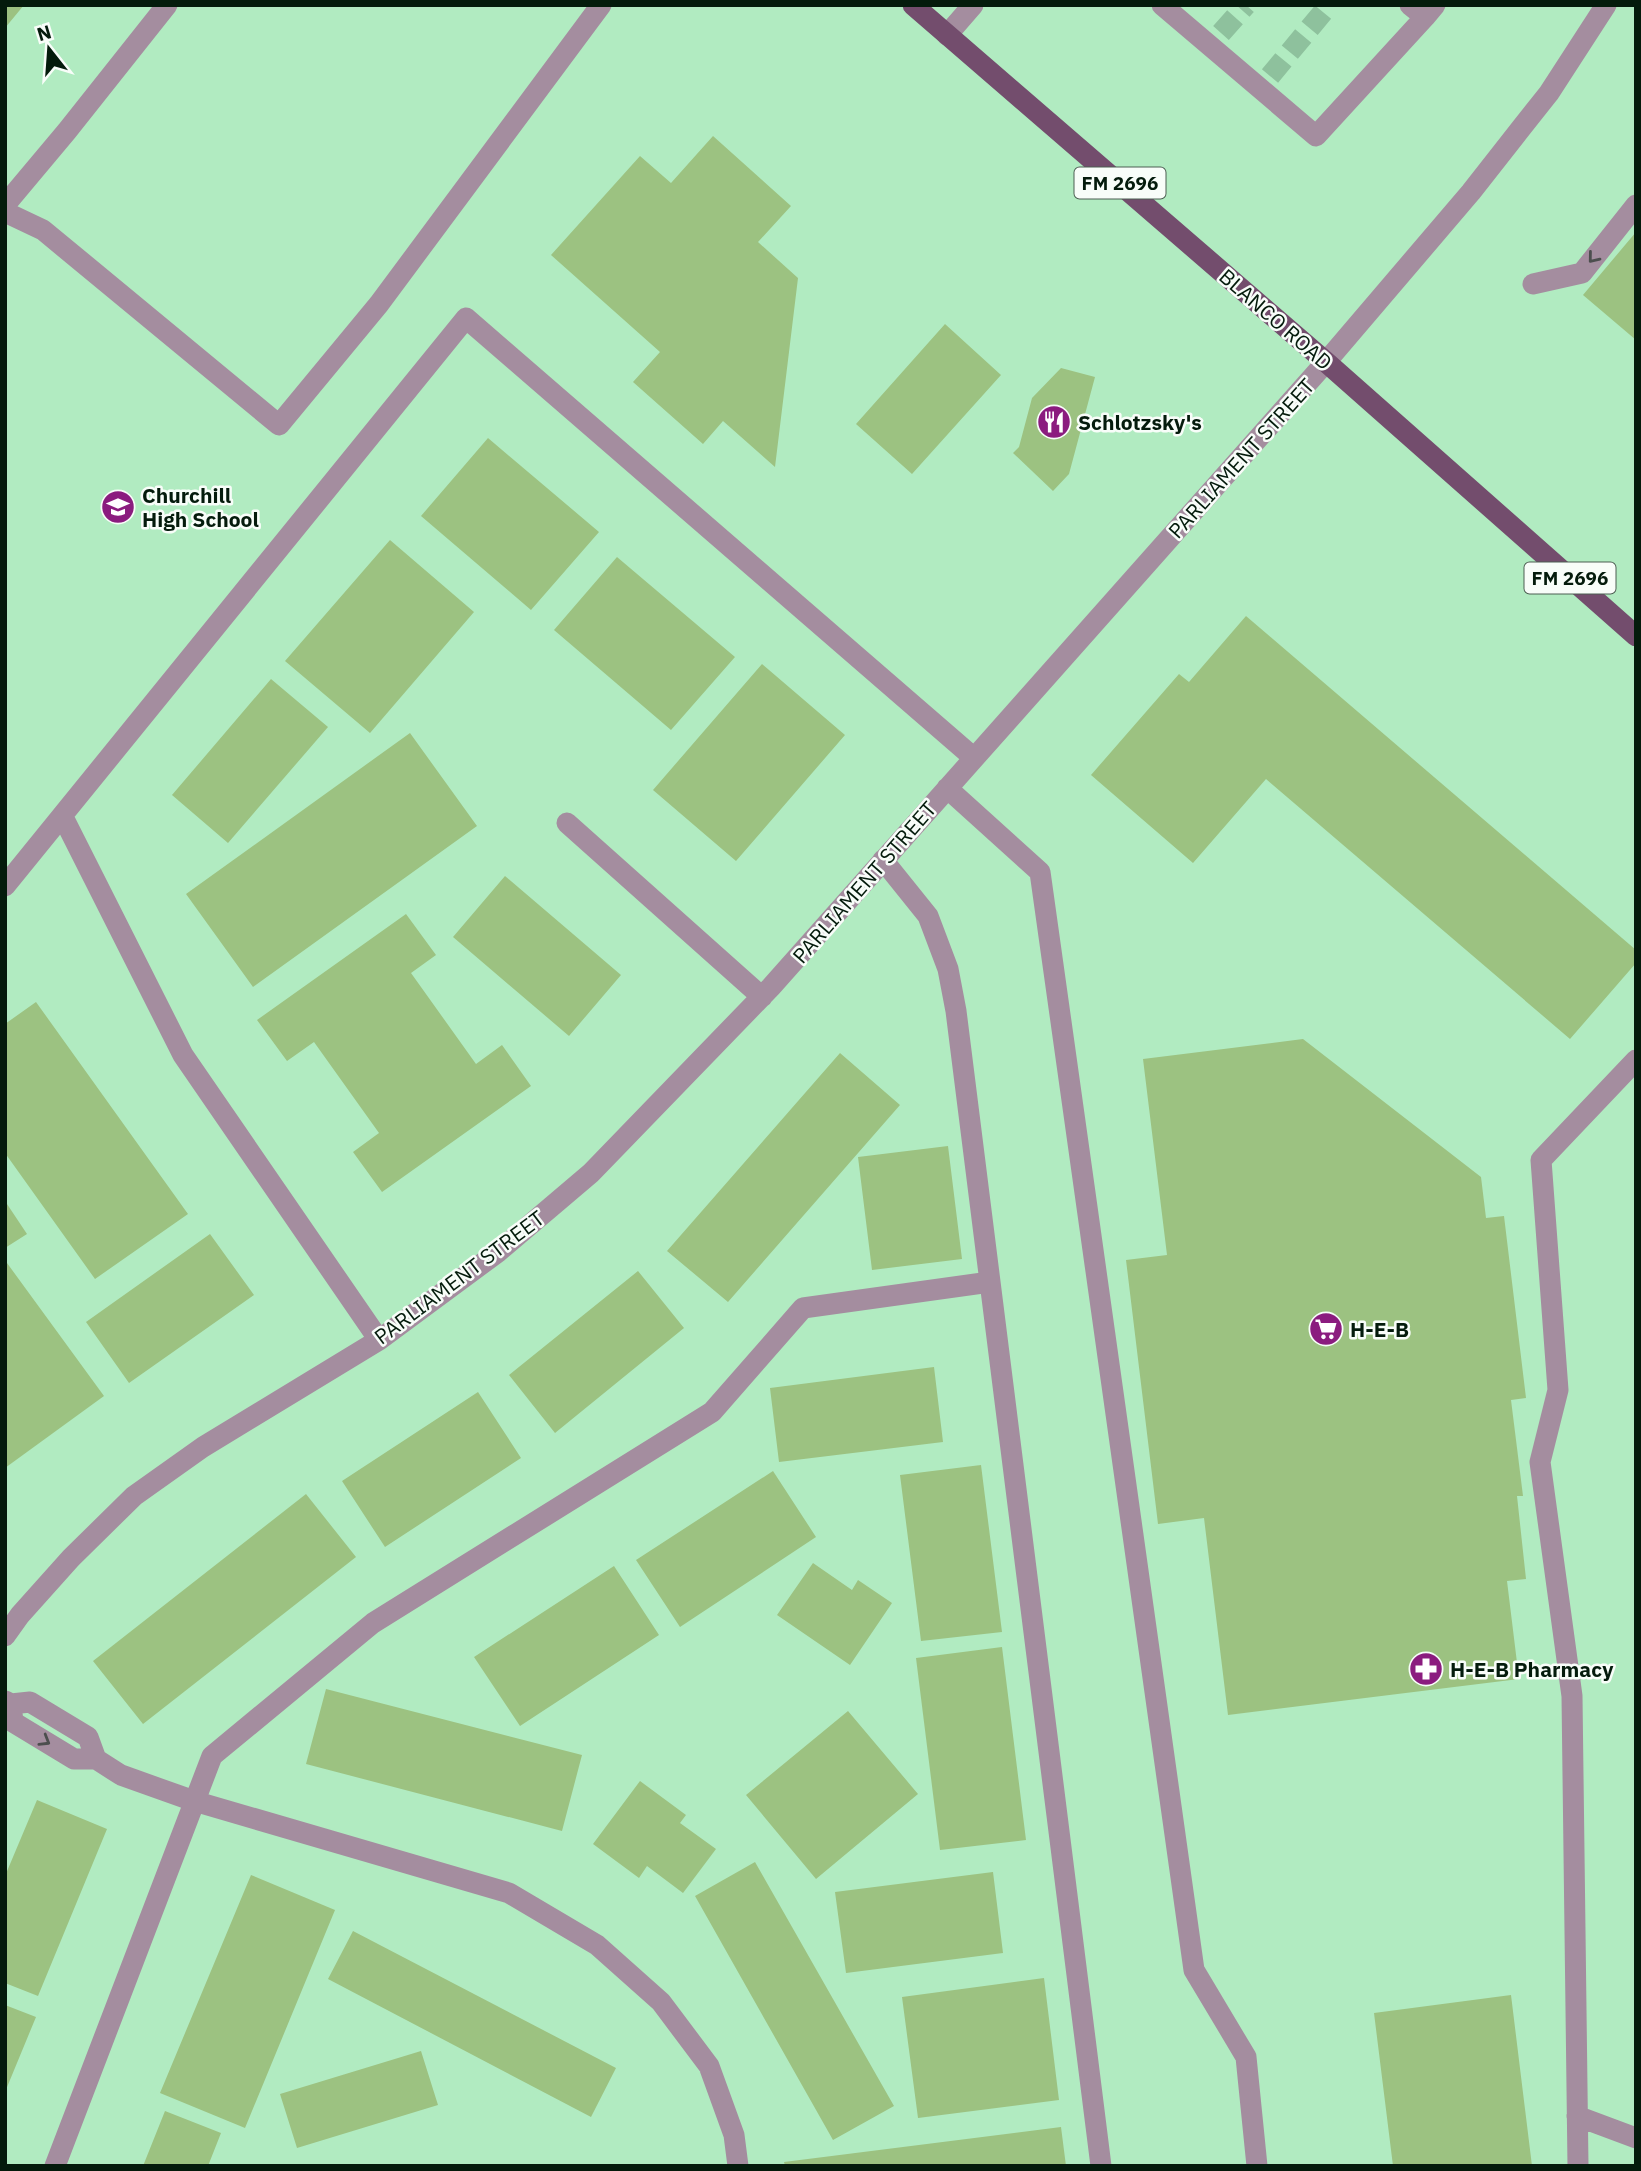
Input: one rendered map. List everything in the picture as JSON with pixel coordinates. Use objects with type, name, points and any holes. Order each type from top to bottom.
[{"type":"main road","name":"BLANCO ROAD","points":[[912,5],[1326,362],[1636,636]]},
{"type":"street","points":[[5,205],[167,5]]},
{"type":"street","points":[[5,212],[43,230],[279,425],[379,304],[601,5]]},
{"type":"street","points":[[947,35],[972,5]]},
{"type":"street","name":"PARLIAMENT STREET","points":[[5,1636],[12,1609],[71,1558],[134,1496],[202,1447],[379,1340],[498,1252],[591,1173],[762,997],[1326,362],[1471,192],[1549,93],[1606,5]]},
{"type":"street","points":[[1165,6],[1216,40],[1264,81],[1317,136],[1423,9]]},
{"type":"street","points":[[1533,284],[1582,272],[1636,205]]},
{"type":"street","points":[[5,886],[466,318],[974,758]]},
{"type":"street","points":[[947,788],[1040,872],[1194,1970],[1246,2057],[1257,2166]]},
{"type":"street","points":[[63,817],[183,1055],[379,1340]]},
{"type":"street","points":[[567,823],[762,997]]},
{"type":"street","points":[[883,860],[928,916],[948,969],[956,1011],[1101,2166]]},
{"type":"street","points":[[1578,2166],[1573,1696],[1541,1462],[1559,1390],[1541,1160],[1636,1060]]},
{"type":"street","points":[[55,2166],[212,1756],[373,1623],[712,1412],[803,1308],[990,1282]]},
{"type":"street","points":[[8,1703],[30,1702],[88,1737],[96,1759],[121,1775],[194,1801],[509,1893],[597,1945],[661,2002],[709,2066],[734,2135],[738,2166]]},
{"type":"street","points":[[1577,2116],[1636,2138]]},
{"type":"building","points":[[5,5],[24,5],[5,28]]},
{"type":"building","points":[[713,136],[791,206],[758,242],[798,278],[775,467],[723,421],[703,444],[633,382],[660,352],[551,255],[640,156],[671,183]]},
{"type":"building","points":[[1636,232],[1636,340],[1583,295]]},
{"type":"building","points":[[945,324],[1001,375],[912,474],[856,424]]},
{"type":"building","name":"Schlotzsky's","points":[[1061,368],[1095,377],[1069,474],[1053,491],[1013,453],[1019,447],[1032,398]]},
{"type":"building","points":[[488,438],[599,532],[531,610],[421,516]]},
{"type":"building","points":[[390,540],[474,612],[370,733],[285,661]]},
{"type":"building","points":[[617,557],[735,657],[671,730],[554,630]]},
{"type":"building","points":[[1246,616],[1636,950],[1636,963],[1570,1039],[1266,779],[1193,863],[1091,775],[1179,674],[1189,682]]},
{"type":"building","points":[[762,664],[845,735],[736,861],[653,790]]},
{"type":"building","points":[[271,679],[328,727],[228,843],[172,795]]},
{"type":"building","points":[[410,733],[477,826],[253,987],[186,894]]},
{"type":"building","points":[[505,876],[621,975],[569,1036],[453,937]]},
{"type":"building","points":[[406,914],[436,955],[411,973],[476,1064],[502,1045],[531,1086],[382,1192],[353,1152],[379,1133],[314,1042],[287,1061],[257,1020]]},
{"type":"building","points":[[36,1002],[188,1214],[95,1279],[5,1153],[5,1024]]},
{"type":"building","name":"H-E-B","points":[[1303,1039],[1481,1177],[1486,1218],[1504,1216],[1526,1398],[1511,1400],[1523,1496],[1517,1496],[1526,1579],[1507,1581],[1519,1679],[1228,1715],[1204,1518],[1158,1524],[1126,1260],[1167,1255],[1143,1059]]},
{"type":"building","points":[[840,1053],[900,1105],[728,1302],[667,1251]]},
{"type":"building","points":[[948,1146],[962,1259],[872,1270],[858,1157]]},
{"type":"building","points":[[5,1201],[27,1234],[5,1248]]},
{"type":"building","points":[[210,1234],[254,1295],[129,1383],[86,1322]]},
{"type":"building","points":[[7,1263],[104,1396],[5,1468],[5,1264]]},
{"type":"building","points":[[638,1271],[684,1328],[555,1433],[509,1375]]},
{"type":"building","points":[[934,1367],[943,1442],[779,1462],[770,1388]]},
{"type":"building","points":[[478,1392],[521,1458],[385,1547],[342,1481]]},
{"type":"building","points":[[981,1465],[1002,1632],[921,1641],[900,1475]]},
{"type":"building","points":[[773,1471],[816,1537],[680,1627],[636,1560]]},
{"type":"building","points":[[306,1494],[356,1557],[143,1724],[93,1661]]},
{"type":"building","points":[[813,1563],[852,1590],[858,1580],[892,1603],[850,1665],[777,1615]]},
{"type":"building","points":[[614,1566],[659,1635],[520,1726],[474,1657]]},
{"type":"building","points":[[1002,1647],[1026,1840],[940,1850],[916,1658]]},
{"type":"building","points":[[326,1689],[582,1755],[562,1831],[306,1764]]},
{"type":"building","points":[[848,1711],[918,1794],[816,1879],[746,1795]]},
{"type":"building","points":[[640,1781],[686,1815],[680,1823],[716,1849],[683,1893],[647,1866],[639,1878],[593,1844]]},
{"type":"building","points":[[37,1800],[107,1829],[38,1996],[5,1983],[5,1876]]},
{"type":"building","points":[[755,1862],[894,2106],[833,2140],[695,1896]]},
{"type":"building","points":[[993,1872],[1003,1953],[846,1973],[835,1892]]},
{"type":"building","points":[[251,1875],[335,1910],[245,2128],[160,2093]]},
{"type":"building","points":[[353,1931],[616,2068],[591,2117],[328,1979]]},
{"type":"building","points":[[1044,1978],[1059,2100],[918,2118],[902,1997]]},
{"type":"building","points":[[1511,1995],[1532,2166],[1393,2166],[1374,2013]]},
{"type":"building","points":[[5,2005],[36,2017],[5,2092]]},
{"type":"building","points":[[421,2051],[438,2105],[297,2148],[280,2094]]},
{"type":"building","points":[[165,2111],[221,2133],[208,2166],[143,2166]]},
{"type":"building","points":[[1061,2127],[1066,2166],[785,2166],[784,2162]]},
{"type":"tunnel","points":[[1221,33],[1246,5]]},
{"type":"tunnel","points":[[1270,76],[1329,5]]},
{"type":"place","name":"Schlotzsky's","points":[[1054,422]]},
{"type":"place","name":"Churchill High School","points":[[118,507]]},
{"type":"place","name":"H-E-B","points":[[1326,1329]]},
{"type":"place","name":"H-E-B Pharmacy","points":[[1426,1669]]}]
